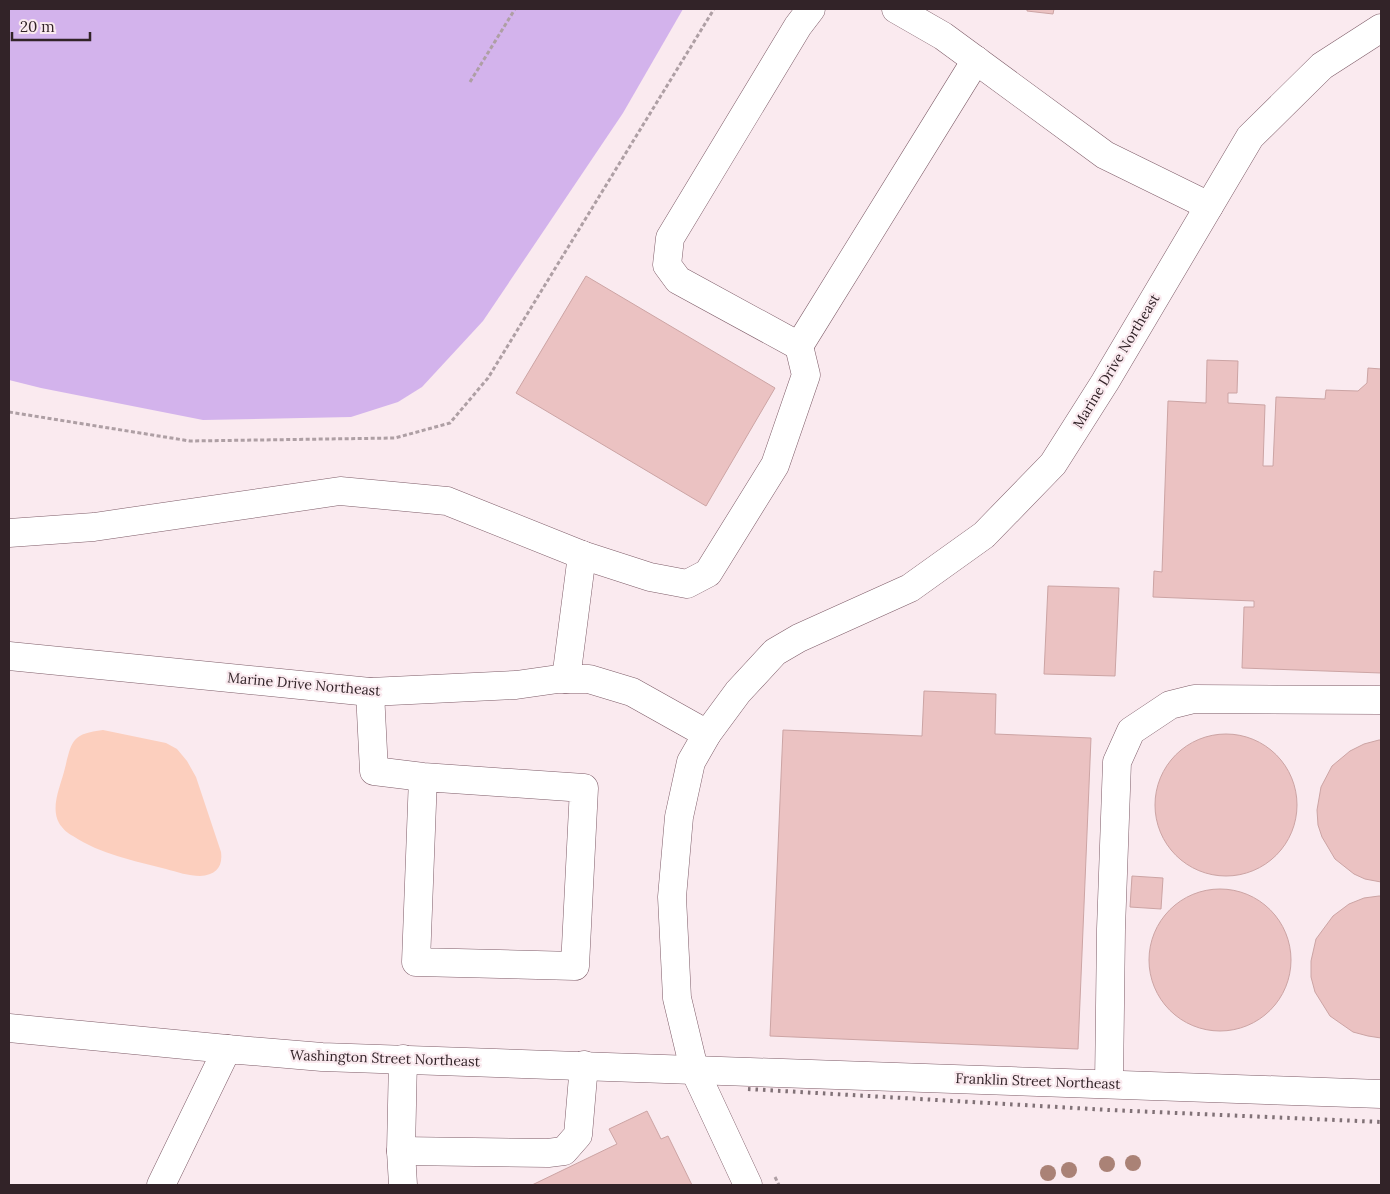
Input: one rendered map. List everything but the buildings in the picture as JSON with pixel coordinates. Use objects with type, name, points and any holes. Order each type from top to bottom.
[{"type":"street","points":[[799,346],[678,280],[667,265],[670,238],[798,26],[811,9]]},
{"type":"street","points":[[896,9],[943,36],[1105,155],[1209,206]]},
{"type":"street","name":"Marine Drive Northeast","points":[[748,1185],[694,1069],[677,998],[672,897],[679,818],[691,762],[707,734],[738,692],[775,652],[799,638],[910,588],[984,535],[1053,464],[1105,382],[1250,137],[1322,66],[1381,28]]},
{"type":"street","points":[[9,533],[94,527],[340,491],[447,501],[582,555],[650,577],[687,584],[708,573],[775,465],[806,375],[799,346],[976,60]]},
{"type":"street","points":[[566,679],[582,555]]},
{"type":"street","name":"Marine Drive Northeast","points":[[9,656],[370,692],[516,685],[566,679],[589,680],[632,692],[707,734]]},
{"type":"street","points":[[370,692],[374,771],[423,777],[584,788],[575,966],[416,962],[423,777]]},
{"type":"street","points":[[1110,1084],[1111,929],[1116,762],[1131,730],[1170,705],[1194,699],[1381,700]]},
{"type":"street","name":"Washington Street Northeast","points":[[9,1028],[322,1057],[694,1069]]},
{"type":"street","points":[[161,1185],[227,1049]]},
{"type":"street","points":[[403,1059],[401,1151],[403,1185]]},
{"type":"street","points":[[401,1151],[548,1153],[564,1151],[578,1135],[584,1065]]},
{"type":"street","name":"Franklin Street Northeast","points":[[694,1069],[1381,1094]]},
{"type":"path","points":[[470,82],[515,9]]},
{"type":"path","points":[[9,412],[190,441],[395,438],[450,423],[488,378],[714,9]]},
{"type":"shaded area","points":[[9,9],[683,9],[623,113],[483,321],[422,387],[398,402],[351,417],[203,420],[9,380]]},
{"type":"shaded area","points":[[103,730],[166,743],[177,749],[187,761],[196,777],[221,852],[221,862],[214,872],[200,876],[179,873],[118,856],[83,842],[69,834],[62,827],[57,817],[56,803],[72,745],[79,736]]},
{"type":"railway","points":[[748,1089],[1109,1110],[1381,1122]]}]
